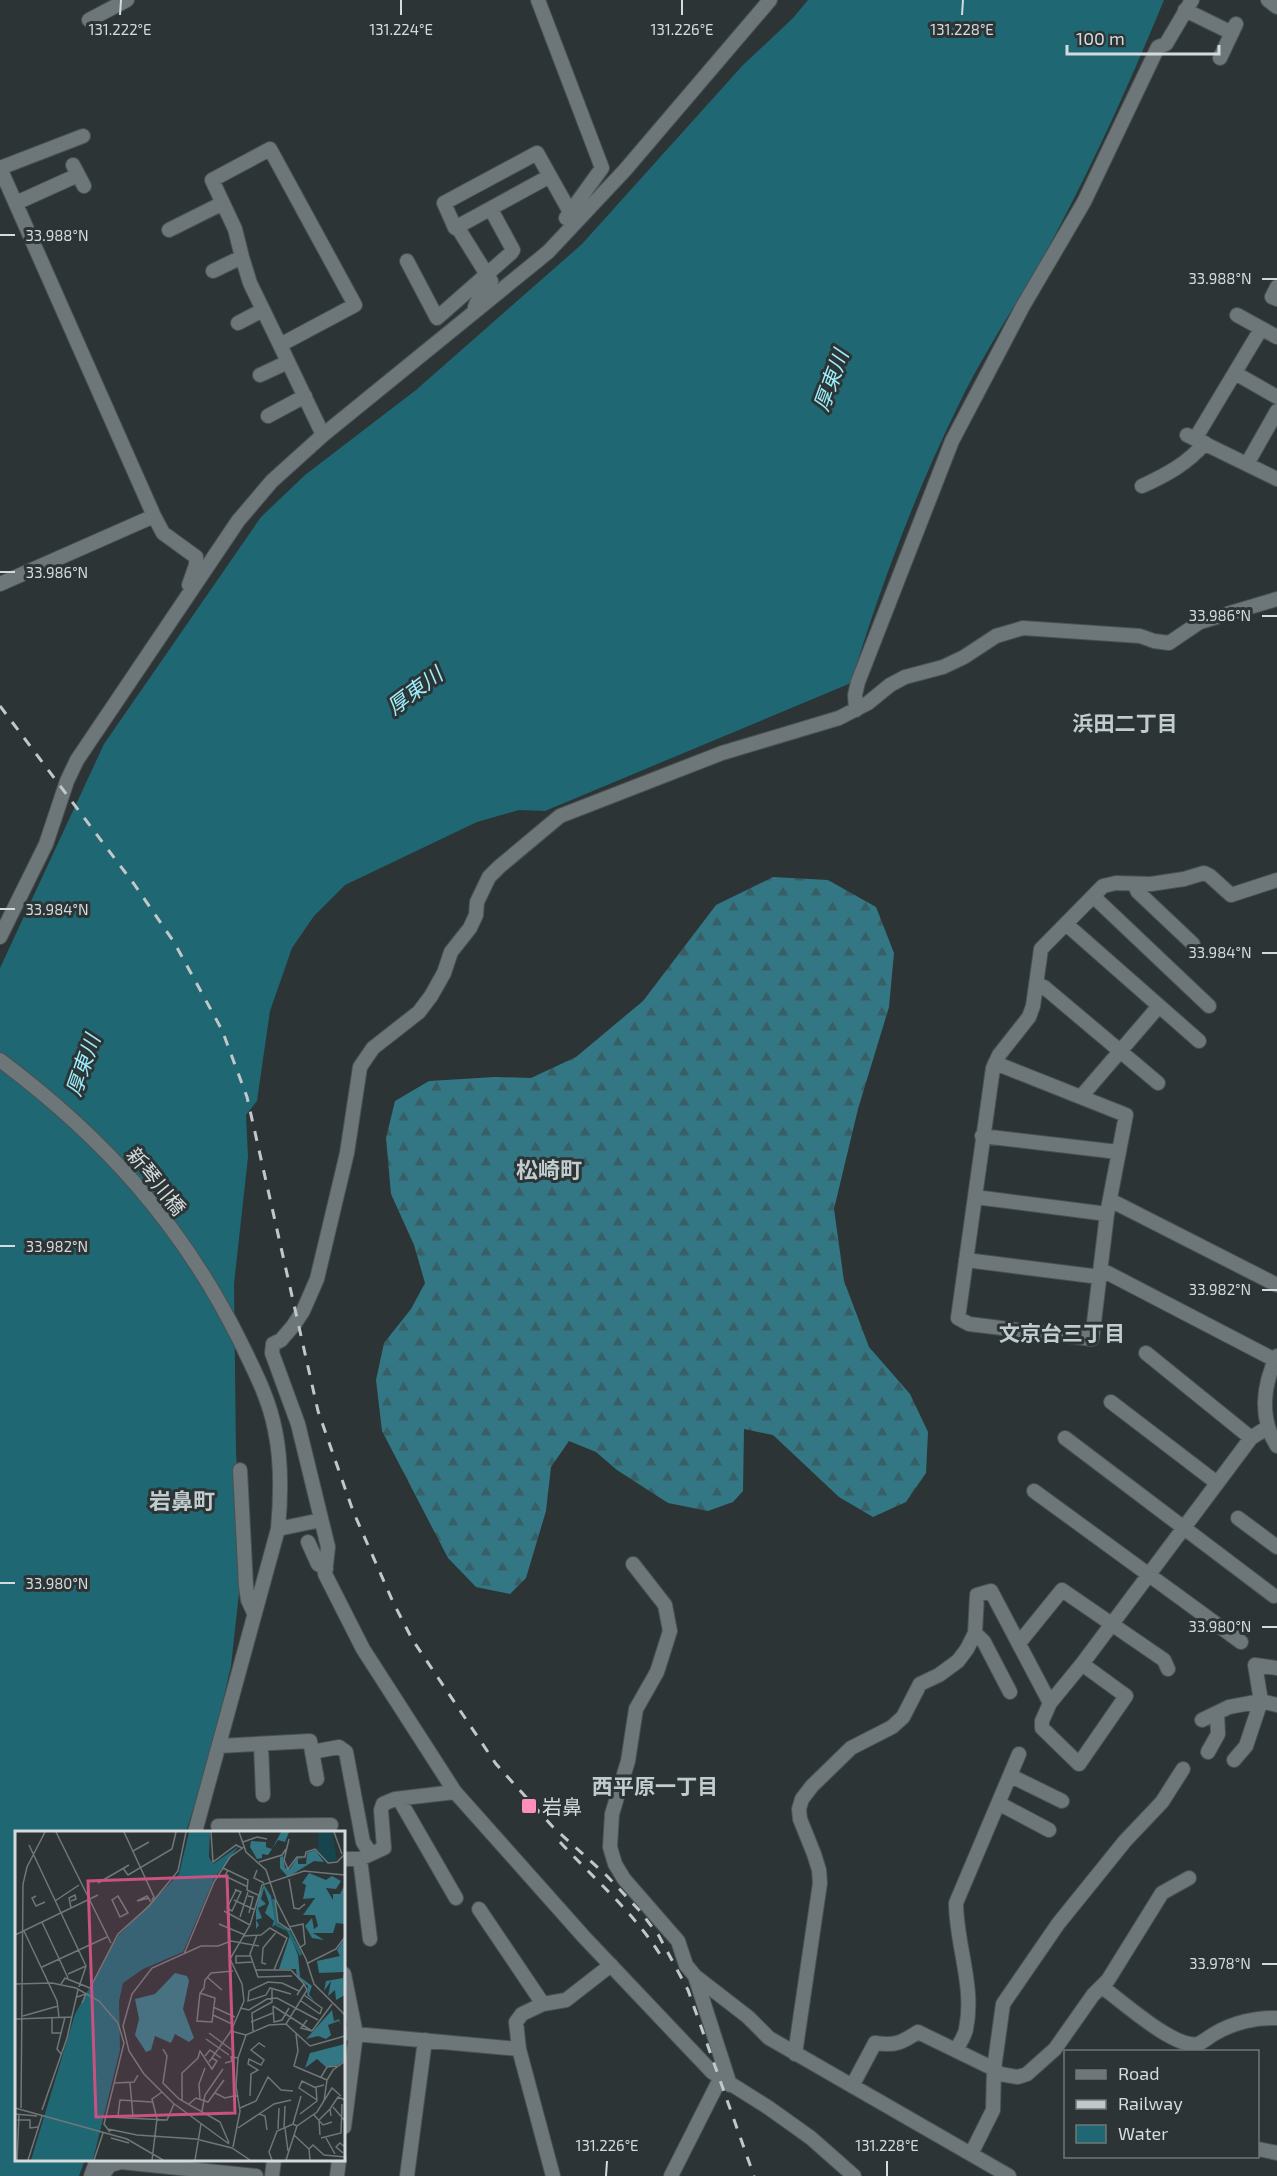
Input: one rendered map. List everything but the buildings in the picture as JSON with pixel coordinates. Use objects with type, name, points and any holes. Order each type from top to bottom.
[{"type":"street","points":[[89,20],[127,0]]},
{"type":"street","points":[[538,0],[602,168],[555,234],[548,252]]},
{"type":"street","points":[[0,937],[46,844],[67,781],[77,760],[255,499],[323,435],[548,252],[625,170],[770,0]]},
{"type":"street","points":[[1268,0],[1277,7]]},
{"type":"street","points":[[856,710],[855,695],[858,682],[952,441],[1023,306],[1089,192],[1158,47],[1166,44],[1188,5],[1234,29],[1220,58]]},
{"type":"street","points":[[83,136],[0,168],[154,516],[163,533],[196,557],[196,566],[186,598]]},
{"type":"street","points":[[280,345],[355,305],[270,149],[212,180],[235,229],[250,283],[323,435]]},
{"type":"street","points":[[550,176],[455,228],[444,203],[537,153],[550,176],[570,212]]},
{"type":"street","points":[[16,203],[79,175]]},
{"type":"street","points":[[169,230],[223,203]]},
{"type":"street","points":[[407,261],[437,318],[513,250],[494,215]]},
{"type":"street","points":[[461,233],[491,280],[489,287],[477,298],[472,314]]},
{"type":"street","points":[[213,271],[242,257]]},
{"type":"street","points":[[1277,286],[1272,297],[1277,299]]},
{"type":"street","points":[[238,323],[263,310]]},
{"type":"street","points":[[1237,315],[1277,337]]},
{"type":"street","points":[[1142,486],[1172,472],[1195,455],[1195,439],[1261,329]]},
{"type":"street","points":[[260,375],[288,362]]},
{"type":"street","points":[[1235,373],[1277,397]]},
{"type":"street","points":[[268,416],[305,396]]},
{"type":"street","points":[[1248,464],[1277,411]]},
{"type":"street","points":[[1195,439],[1277,479]]},
{"type":"street","points":[[0,584],[154,516]]},
{"type":"street","points":[[854,2176],[811,2138],[712,2072],[611,1965],[455,1792],[363,1649],[325,1574],[328,1547],[298,1424],[272,1353],[273,1344],[281,1340],[293,1326],[303,1311],[317,1279],[346,1153],[360,1067],[373,1047],[419,1012],[431,996],[444,973],[451,952],[470,928],[476,915],[477,902],[489,877],[560,816],[705,759],[839,718],[868,703],[898,681],[943,667],[996,636],[1023,628],[1140,636],[1169,643],[1200,622],[1277,599]]},
{"type":"street","points":[[995,1063],[1126,1115],[1108,1207],[1092,1339],[969,1324],[958,1318],[982,1136],[995,1063],[1029,1017],[1033,1006],[1041,948],[1103,886],[1116,883],[1151,884],[1184,879],[1204,873],[1231,896],[1277,880]]},
{"type":"street","points":[[1134,884],[1138,892],[1193,944]]},
{"type":"street","points":[[1093,896],[1209,1006]]},
{"type":"street","points":[[1066,924],[1198,1041]]},
{"type":"street","points":[[1036,984],[1044,987],[1158,1083]]},
{"type":"street","points":[[1083,1098],[1085,1092],[1159,1006]]},
{"type":"street","name":"新琴川橋","points":[[0,1060],[68,1115],[106,1150],[147,1197],[193,1259],[225,1312],[259,1381],[275,1428],[281,1473],[278,1529],[196,1831]]},
{"type":"street","points":[[982,1136],[1118,1152]]},
{"type":"street","points":[[975,1197],[1108,1207],[1277,1284]]},
{"type":"street","points":[[966,1260],[1101,1274],[1276,1358],[1264,1393],[1268,1427],[1277,1446]]},
{"type":"street","points":[[1146,1353],[1251,1438]]},
{"type":"street","points":[[1111,1402],[1217,1483]]},
{"type":"street","points":[[1082,1664],[1126,1696],[1079,1764],[1042,1728],[1042,1721],[1050,1703],[1082,1664],[1251,1438],[1268,1427]]},
{"type":"street","points":[[1065,1438],[1274,1596]]},
{"type":"street","points":[[240,1470],[246,1586],[248,1600],[254,1613]]},
{"type":"street","points":[[1034,1491],[1241,1642]]},
{"type":"street","points":[[1238,1518],[1277,1547]]},
{"type":"street","points":[[278,1529],[321,1520]]},
{"type":"street","points":[[308,1542],[318,1564],[326,1569]]},
{"type":"street","points":[[633,1564],[665,1605],[670,1631],[657,1672],[636,1709],[628,1761],[612,1814],[610,1847],[615,1864],[624,1879],[678,1941],[686,1965],[695,1976],[748,2017],[769,2038],[1009,2176]]},
{"type":"street","points":[[1019,1643],[1062,1590],[1164,1659],[1168,1669]]},
{"type":"street","points":[[795,2054],[820,1883],[816,1862],[800,1819],[799,1809],[802,1799],[851,1748],[892,1727],[903,1717],[920,1684],[939,1675],[958,1661],[975,1633],[977,1595],[991,1591],[1050,1703]]},
{"type":"street","points":[[975,1633],[984,1642],[1010,1692]]},
{"type":"street","points":[[1234,1760],[1246,1746],[1262,1701],[1255,1665],[1277,1668]]},
{"type":"street","points":[[1202,1720],[1230,1707],[1262,1701],[1277,1705]]},
{"type":"street","points":[[1208,1752],[1218,1734],[1217,1713]]},
{"type":"street","points":[[219,1746],[310,1741],[317,1779]]},
{"type":"street","points":[[261,1744],[263,1795]]},
{"type":"street","points":[[312,1752],[339,1747],[346,1752],[366,1856],[370,1939]]},
{"type":"street","points":[[956,2050],[966,2030],[967,1988],[956,1922],[956,1903],[1000,1804],[1019,1754]]},
{"type":"street","points":[[971,2154],[993,2110],[994,2069],[1003,2004],[1058,1924],[1125,1842],[1162,1802],[1183,1769]]},
{"type":"street","points":[[1011,1776],[1062,1801]]},
{"type":"street","points":[[345,1859],[366,1856],[384,1848],[381,1810],[383,1804],[390,1800],[455,1792]]},
{"type":"street","points":[[399,1799],[456,1898]]},
{"type":"street","points":[[1000,1804],[1049,1830]]},
{"type":"street","points":[[218,1826],[274,1829],[331,1825]]},
{"type":"street","points":[[852,2086],[875,2043],[890,2045],[900,2043],[918,2032],[1000,2074],[1009,2077],[1028,2074],[1062,2041],[1093,1995],[1102,1987],[1161,1893],[1189,1878]]},
{"type":"street","points":[[479,1909],[543,2004]]},
{"type":"street","points":[[553,2176],[519,2049],[516,2022],[522,2014],[543,2004],[566,2000],[611,1965]]},
{"type":"street","points":[[671,2176],[725,2082],[695,1976]]},
{"type":"street","points":[[345,1984],[350,2033],[345,2111]]},
{"type":"street","points":[[1102,1987],[1159,2031],[1190,2043],[1198,2044],[1214,2034],[1242,2023],[1256,2019],[1277,2018]]},
{"type":"street","points":[[350,2033],[519,2049]]},
{"type":"street","points":[[407,2176],[425,2040]]},
{"type":"street","points":[[1259,2149],[1277,2153]]},
{"type":"street","points":[[91,2176],[96,2161]]},
{"type":"street","points":[[272,2176],[274,2161]]},
{"type":"street","points":[[337,2176],[339,2161]]},
{"type":"street","points":[[102,2176],[110,2165],[121,2162],[204,2165],[256,2176]]},
{"type":"green space","points":[[773,877],[828,880],[876,907],[894,953],[889,1007],[858,1109],[834,1209],[844,1281],[869,1347],[910,1394],[928,1432],[926,1473],[906,1502],[873,1517],[839,1497],[773,1435],[744,1429],[743,1491],[733,1502],[708,1511],[668,1503],[617,1470],[596,1452],[569,1441],[551,1467],[546,1511],[526,1578],[510,1594],[476,1587],[448,1558],[382,1431],[376,1380],[384,1343],[411,1309],[425,1283],[414,1245],[391,1194],[386,1138],[395,1101],[429,1081],[495,1077],[531,1078],[576,1057],[643,1001],[716,905]]},
{"type":"water","name":"厚東川","points":[[808,0],[1164,0],[1085,177],[1043,256],[982,361],[943,437],[899,541],[851,683],[545,811],[519,810],[477,822],[345,885],[314,916],[292,948],[270,1011],[257,1101],[246,1115],[248,1157],[234,1284],[236,1452],[242,1566],[231,1666],[211,1753],[186,1831],[15,1831],[15,2161],[85,2161],[79,2176],[0,2176],[0,968],[104,744],[261,517],[305,475],[416,390],[582,244],[743,65],[793,18]]},
{"type":"railway","points":[[0,706],[134,884],[174,942],[222,1030],[247,1097],[318,1411],[353,1511],[393,1602],[412,1639],[496,1764],[552,1826],[607,1876],[639,1910],[659,1936],[688,1990],[754,2176]]},
{"type":"railway","points":[[560,1842],[629,1913],[664,1961]]},
{"type":"place","name":"岩鼻","points":[[529,1806]]},
{"type":"district","name":"浜田二丁目","points":[[1125,722]]},
{"type":"district","name":"松崎町","points":[[549,1169]]},
{"type":"district","name":"文京台三丁目","points":[[1062,1332]]},
{"type":"district","name":"岩鼻町","points":[[182,1500]]},
{"type":"district","name":"西平原一丁目","points":[[655,1785]]}]
